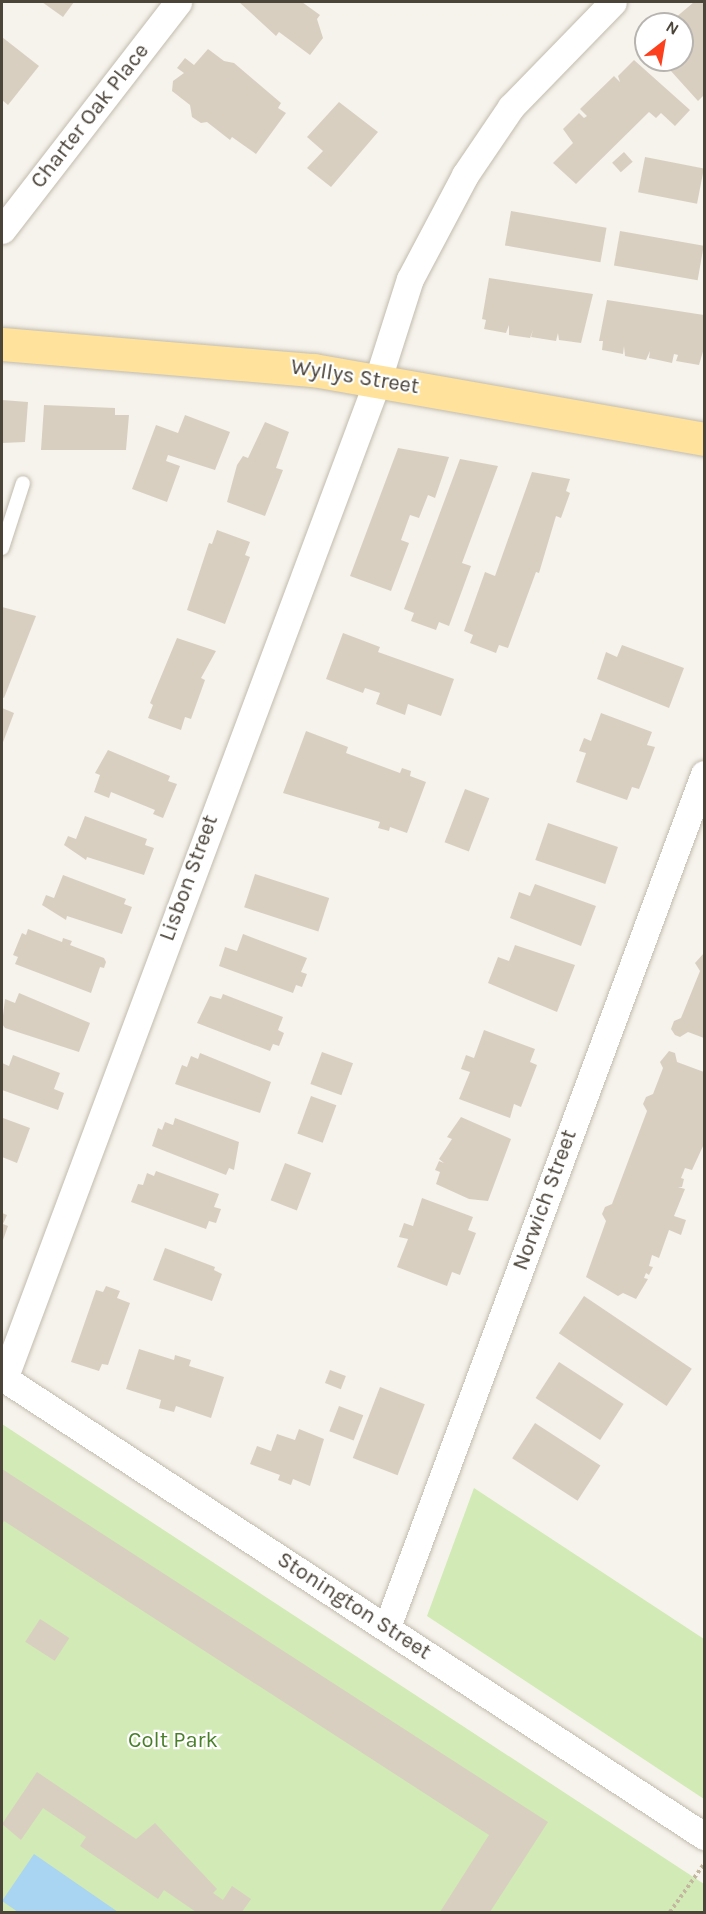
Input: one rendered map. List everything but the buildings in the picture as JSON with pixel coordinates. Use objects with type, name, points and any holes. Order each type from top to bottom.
[{"type":"main road","name":"Wyllys Street","points":[[2,344],[260,363],[378,379],[705,439]]},
{"type":"street","name":"Charter Oak Place","points":[[2,230],[178,2]]},
{"type":"street","name":"Lisbon Street","points":[[3,1378],[378,379],[410,279],[465,175],[510,107],[540,73],[613,2]]},
{"type":"street","name":"Norwich Street","points":[[387,1627],[704,775]]},
{"type":"street","name":"Stonington Street","points":[[3,1378],[705,1836]]},
{"type":"lane","points":[[2,548],[23,483]]},
{"type":"path","points":[[670,1912],[705,1864]]},
{"type":"green space","name":"Colt Park","points":[[2,1424],[704,1884],[704,1912],[2,1912]]},
{"type":"green space","points":[[474,1488],[704,1639],[704,1799],[427,1616]]},
{"type":"water","points":[[34,1854],[118,1912],[18,1912],[2,1901]]}]
